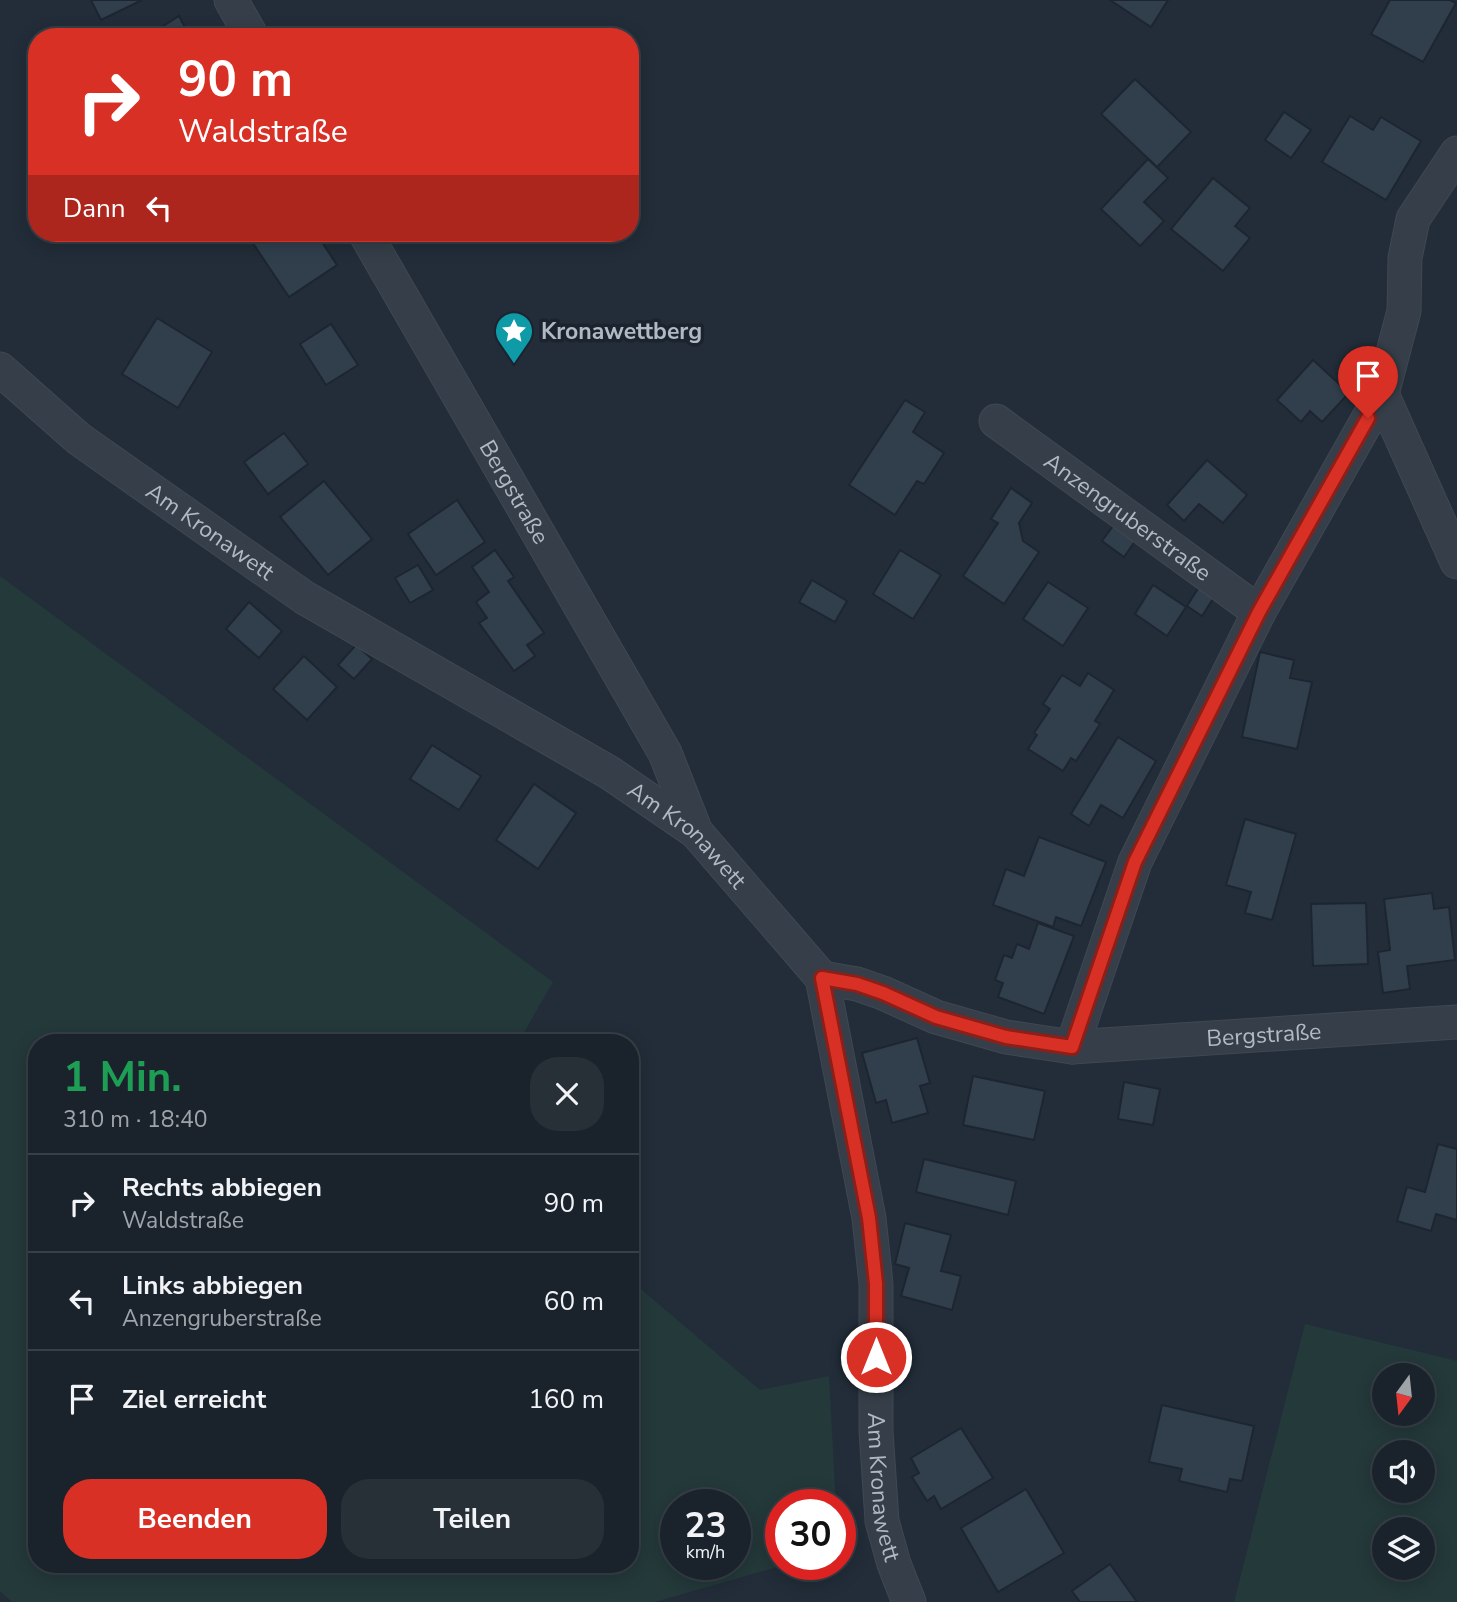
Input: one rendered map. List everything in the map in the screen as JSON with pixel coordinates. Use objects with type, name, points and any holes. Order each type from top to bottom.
[{"type":"street","points":[[230,0],[247,28]]},
{"type":"street","points":[[1072,1047],[1135,862],[1259,612],[1382,394],[1404,311],[1405,258],[1413,219],[1457,153]]},
{"type":"street","name":"Bergstraße","points":[[370,242],[665,753],[696,832]]},
{"type":"street","name":"Am Kronawett","points":[[0,369],[79,439],[305,598],[610,774],[696,832],[822,978],[869,1218],[876,1284],[876,1431],[882,1521],[894,1564],[909,1602]]},
{"type":"street","points":[[1382,394],[1457,562]]},
{"type":"street","name":"Anzengruberstraße","points":[[996,421],[1259,612]]},
{"type":"street","name":"Bergstraße","points":[[822,978],[870,988],[936,1017],[994,1034],[1072,1047],[1457,1022]]},
{"type":"green space","points":[[0,576],[553,982],[523,1034],[28,1034],[28,1573],[639,1573],[639,1288],[760,1390],[829,1376],[835,1489],[765,1489],[765,1570],[751,1574],[751,1489],[660,1489],[660,1580],[732,1580],[655,1602],[12,1602],[0,1591]]},
{"type":"green space","points":[[1305,1324],[1457,1361],[1457,1602],[1234,1602]]},
{"type":"building","points":[[91,0],[142,0],[101,20]]},
{"type":"building","points":[[1110,0],[1168,0],[1151,27]]},
{"type":"building","points":[[1390,0],[1450,0],[1456,3],[1423,62],[1371,34]]},
{"type":"building","points":[[179,16],[185,28],[160,28]]},
{"type":"building","points":[[1135,79],[1191,132],[1157,167],[1101,114]]},
{"type":"building","points":[[1284,112],[1311,130],[1291,158],[1265,140]]},
{"type":"building","points":[[1350,116],[1373,130],[1381,117],[1421,141],[1386,200],[1322,162]]},
{"type":"building","points":[[1148,159],[1168,178],[1144,202],[1164,221],[1140,246],[1101,209]]},
{"type":"building","points":[[1213,178],[1250,208],[1235,226],[1250,238],[1223,271],[1171,229]]},
{"type":"building","points":[[252,242],[322,242],[337,265],[289,297]]},
{"type":"building","points":[[157,318],[212,352],[178,408],[122,374]]},
{"type":"building","points":[[331,324],[358,365],[326,385],[300,344]]},
{"type":"building","points":[[1313,360],[1349,393],[1322,422],[1310,411],[1301,422],[1277,400]]},
{"type":"building","points":[[905,400],[925,412],[913,432],[944,453],[924,484],[917,481],[895,515],[849,485]]},
{"type":"building","points":[[284,433],[308,464],[268,494],[244,462]]},
{"type":"building","points":[[1207,460],[1247,495],[1223,523],[1199,504],[1184,521],[1167,505]]},
{"type":"building","points":[[324,481],[372,539],[328,575],[280,517]]},
{"type":"building","points":[[1011,488],[1032,503],[1019,523],[1023,541],[1039,552],[1004,604],[963,576],[998,523],[991,519]]},
{"type":"building","points":[[457,500],[485,542],[436,575],[408,534]]},
{"type":"building","points":[[1116,522],[1138,537],[1124,557],[1102,541]]},
{"type":"building","points":[[495,550],[514,577],[508,581],[544,633],[527,645],[535,656],[514,671],[479,623],[487,618],[476,602],[489,592],[472,567]]},
{"type":"building","points":[[900,550],[941,575],[913,619],[873,594]]},
{"type":"building","points":[[418,565],[433,590],[410,603],[395,578]]},
{"type":"building","points":[[812,580],[847,601],[835,622],[799,602]]},
{"type":"building","points":[[1048,582],[1088,608],[1063,646],[1023,619]]},
{"type":"building","points":[[1201,584],[1216,594],[1202,616],[1187,606]]},
{"type":"building","points":[[1153,585],[1186,607],[1167,636],[1135,614]]},
{"type":"building","points":[[249,602],[282,631],[259,658],[226,629]]},
{"type":"building","points":[[356,645],[372,659],[354,679],[338,665]]},
{"type":"building","points":[[1260,652],[1294,660],[1290,678],[1312,682],[1297,749],[1242,737]]},
{"type":"building","points":[[304,656],[337,687],[307,720],[273,689]]},
{"type":"building","points":[[1088,673],[1114,690],[1095,721],[1100,724],[1076,761],[1071,758],[1063,771],[1028,749],[1037,735],[1034,733],[1050,709],[1043,704],[1062,675],[1080,686]]},
{"type":"building","points":[[1118,737],[1156,761],[1123,818],[1101,805],[1089,826],[1071,814]]},
{"type":"building","points":[[432,745],[481,776],[459,810],[410,779]]},
{"type":"building","points":[[534,784],[576,813],[538,869],[496,840]]},
{"type":"building","points":[[1245,819],[1296,834],[1272,920],[1245,913],[1251,892],[1226,885]]},
{"type":"building","points":[[1039,837],[1106,862],[1081,926],[1056,917],[1053,927],[993,905],[1006,869],[1024,876]]},
{"type":"building","points":[[1432,893],[1434,909],[1449,907],[1455,960],[1407,966],[1410,989],[1383,993],[1378,952],[1390,950],[1384,899]]},
{"type":"building","points":[[1366,903],[1368,964],[1313,966],[1311,904]]},
{"type":"building","points":[[1038,923],[1074,936],[1044,1014],[998,997],[1003,983],[995,980],[1004,955],[1012,958],[1017,944],[1029,949]]},
{"type":"building","points":[[917,1038],[930,1083],[920,1086],[928,1113],[892,1123],[886,1100],[876,1103],[862,1053]]},
{"type":"building","points":[[973,1076],[1045,1091],[1034,1140],[963,1125]]},
{"type":"building","points":[[1124,1082],[1160,1089],[1153,1125],[1118,1119]]},
{"type":"building","points":[[1438,1144],[1457,1149],[1457,1220],[1436,1214],[1431,1231],[1397,1221],[1407,1187],[1425,1192]]},
{"type":"building","points":[[924,1159],[1016,1181],[1008,1215],[916,1192]]},
{"type":"building","points":[[905,1223],[951,1235],[941,1271],[961,1276],[952,1310],[901,1296],[909,1268],[895,1264]]},
{"type":"building","points":[[1162,1405],[1254,1426],[1242,1481],[1230,1479],[1227,1492],[1179,1481],[1182,1469],[1149,1462]]},
{"type":"building","points":[[961,1428],[993,1478],[941,1509],[934,1496],[927,1501],[912,1477],[919,1473],[911,1458]]},
{"type":"building","points":[[1026,1489],[1064,1553],[998,1592],[961,1528]]},
{"type":"building","points":[[1110,1564],[1137,1602],[1080,1602],[1072,1591]]},
{"type":"place","name":"Kronawettberg","points":[[514,365]]},
{"type":"route","points":[[876,1357],[876,1284],[869,1218],[822,978],[857,984],[936,1017],[1006,1037],[1072,1047],[1135,862],[1259,612],[1368,418]]}]
